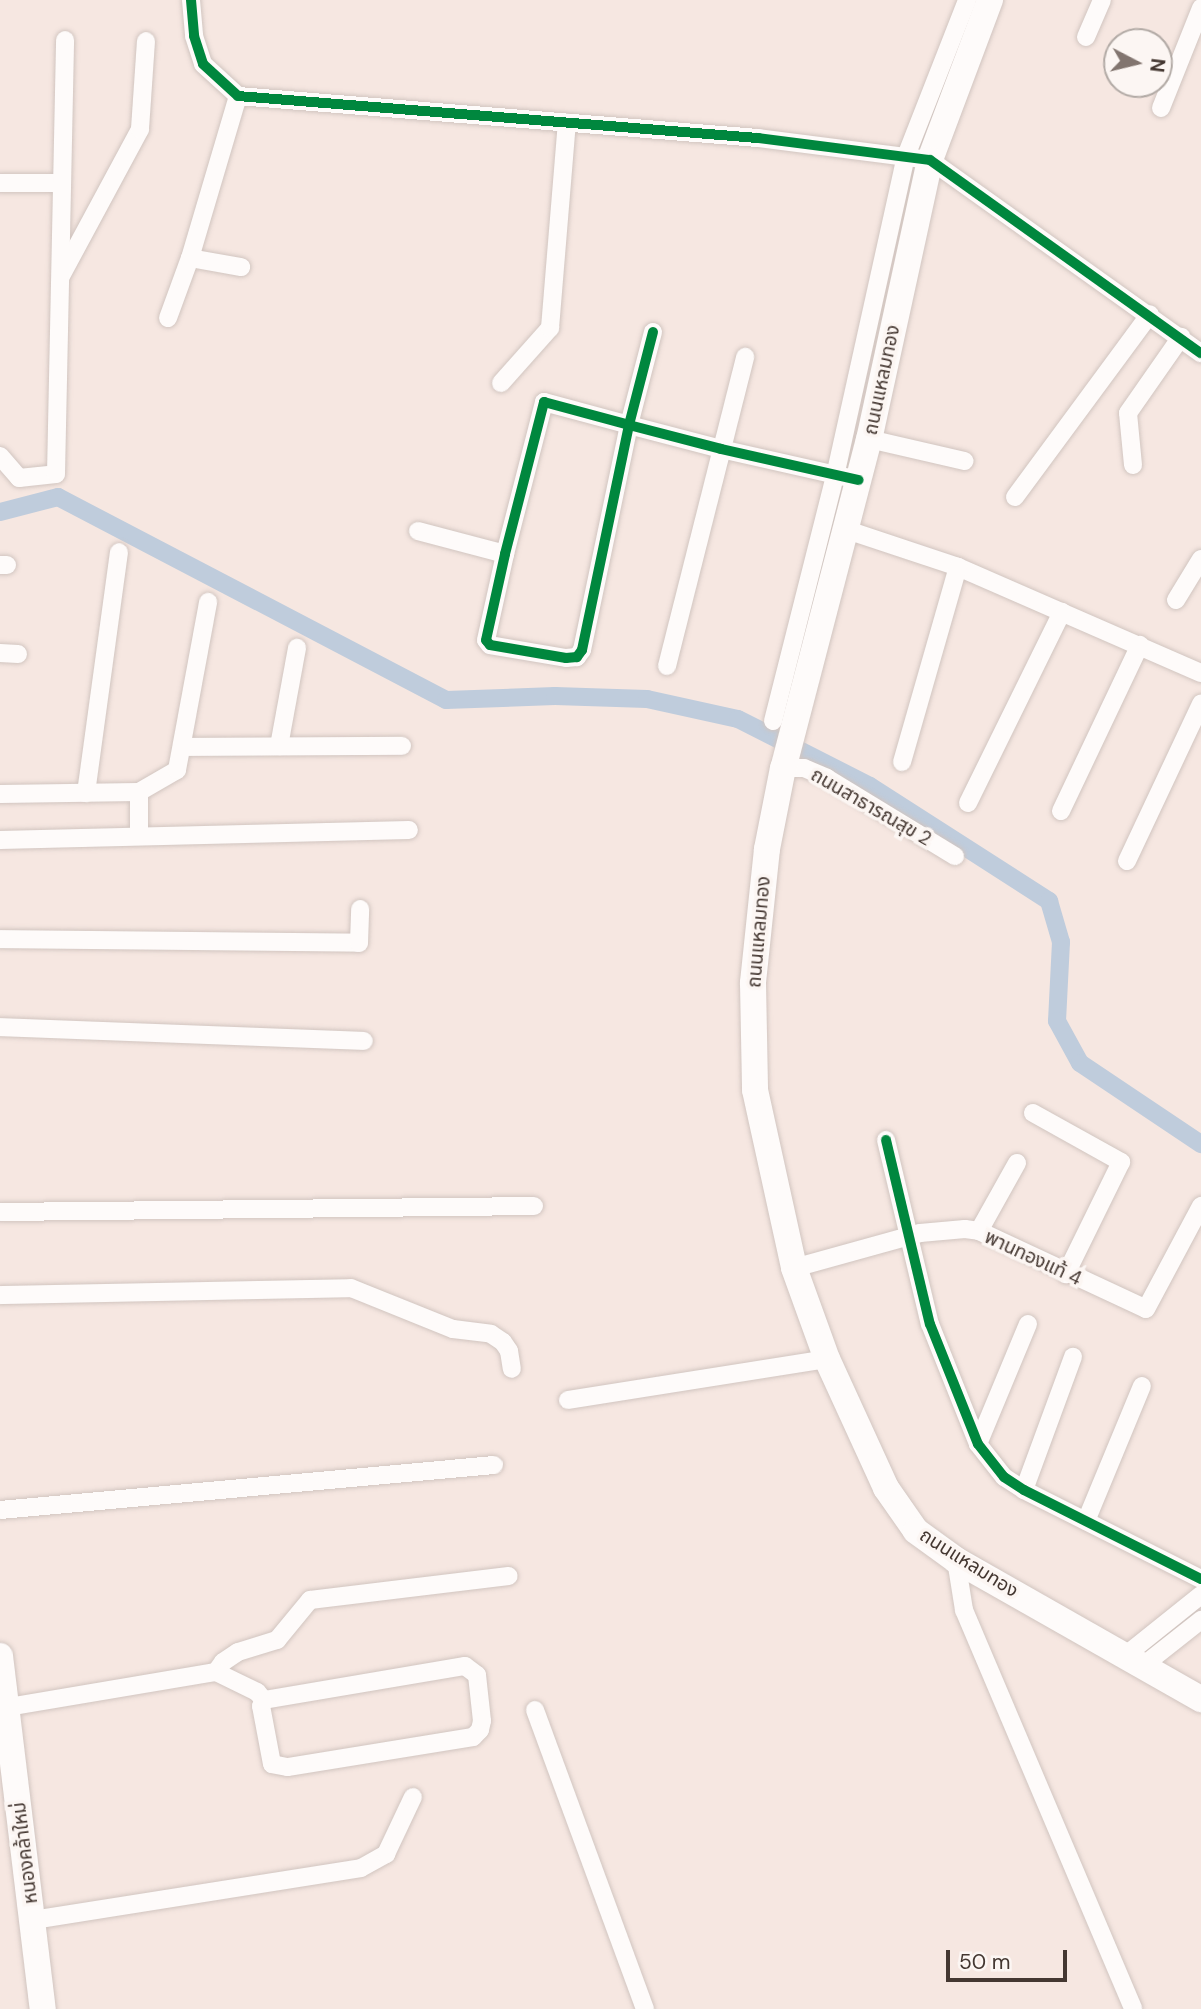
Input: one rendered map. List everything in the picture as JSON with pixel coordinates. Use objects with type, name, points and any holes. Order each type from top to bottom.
[{"type":"main road","name":"ถนนแหลมทอง","points":[[990,0],[918,158],[869,439],[847,478],[847,530],[784,722],[785,761],[766,849],[752,983],[755,1090],[794,1268],[827,1359],[886,1488],[916,1531],[956,1560],[1201,1699]]},
{"type":"main road","name":"หนองคล้าใหม่","points":[[0,1656],[43,2009]]},
{"type":"street","points":[[191,0],[194,36],[203,64],[238,96],[758,138],[918,158],[1150,314],[1201,353]]},
{"type":"street","points":[[784,722],[847,478],[918,158],[967,0]]},
{"type":"street","points":[[1086,37],[1102,0]]},
{"type":"street","points":[[1161,108],[1201,9]]},
{"type":"street","points":[[0,456],[19,478],[56,474],[65,40]]},
{"type":"street","points":[[59,280],[140,129],[146,41]]},
{"type":"street","points":[[168,318],[190,258],[238,96]]},
{"type":"street","points":[[500,383],[550,328],[567,123]]},
{"type":"street","points":[[0,183],[60,183]]},
{"type":"street","points":[[190,258],[241,267]]},
{"type":"street","points":[[1015,497],[1150,314]]},
{"type":"street","points":[[653,332],[629,425],[582,650],[577,657],[566,658],[490,645],[486,640],[505,554],[544,402],[629,425],[721,449],[847,478]]},
{"type":"street","points":[[1133,465],[1128,413],[1181,337]]},
{"type":"street","points":[[667,666],[745,357]]},
{"type":"street","points":[[869,439],[964,461]]},
{"type":"street","points":[[847,530],[958,568],[1201,673]]},
{"type":"street","points":[[418,531],[505,554]]},
{"type":"street","points":[[86,793],[119,552]]},
{"type":"street","points":[[1176,600],[1201,559]]},
{"type":"street","points":[[902,762],[958,568]]},
{"type":"street","points":[[0,794],[139,792],[177,770],[208,602]]},
{"type":"street","points":[[968,803],[1062,612]]},
{"type":"street","points":[[1060,811],[1140,645]]},
{"type":"street","points":[[279,746],[297,648]]},
{"type":"street","points":[[1127,860],[1201,704]]},
{"type":"street","points":[[181,747],[402,746]]},
{"type":"street","name":"ถนนสาธารณสุข 2","points":[[785,761],[827,778],[955,856]]},
{"type":"street","points":[[139,792],[139,835]]},
{"type":"street","points":[[0,840],[409,830]]},
{"type":"street","points":[[0,939],[359,943],[360,909]]},
{"type":"street","points":[[0,1027],[364,1041]]},
{"type":"street","points":[[1032,1113],[1121,1163],[1066,1274]]},
{"type":"street","points":[[886,1140],[930,1324],[978,1444],[1004,1478],[1201,1579]]},
{"type":"street","points":[[979,1231],[1017,1163]]},
{"type":"street","points":[[0,1212],[534,1206]]},
{"type":"street","name":"พานทองแท้ 4","points":[[794,1268],[909,1237],[945,1230],[979,1231],[1146,1310],[1201,1206]]},
{"type":"street","points":[[0,1295],[351,1288],[453,1329],[491,1334],[503,1342],[509,1351],[512,1369]]},
{"type":"street","points":[[978,1444],[1028,1324]]},
{"type":"street","points":[[1024,1490],[1073,1357]]},
{"type":"street","points":[[568,1399],[827,1359]]},
{"type":"street","points":[[1086,1521],[1142,1386]]},
{"type":"street","points":[[0,1510],[494,1465]]},
{"type":"street","points":[[956,1560],[964,1610],[1133,2009]]},
{"type":"street","points":[[216,1672],[223,1662],[239,1652],[277,1640],[310,1600],[509,1576]]},
{"type":"street","points":[[1135,1660],[1201,1595]]},
{"type":"street","points":[[1135,1660],[1201,1620]]},
{"type":"street","points":[[465,1667],[477,1675],[482,1721],[480,1731],[472,1737],[279,1768],[272,1764],[261,1706],[264,1700],[465,1667]]},
{"type":"street","points":[[8,1707],[216,1672],[257,1692],[264,1700]]},
{"type":"street","points":[[535,1710],[645,2009]]},
{"type":"street","points":[[33,1920],[361,1868],[387,1854],[413,1797]]},
{"type":"waterway","points":[[0,512],[58,497],[446,700],[555,696],[647,699],[738,719],[870,786],[1049,901],[1061,942],[1057,1021],[1080,1063],[1201,1144]]},
{"type":"cycle path","points":[[191,0],[194,36],[203,64],[238,96],[758,138],[930,160],[1201,353]]},
{"type":"cycle path","points":[[653,332],[629,425],[582,650],[577,657],[566,658],[490,645],[486,640],[505,554],[544,402],[629,425],[721,449],[859,480]]},
{"type":"cycle path","points":[[886,1140],[930,1324],[978,1444],[1004,1477],[1024,1490],[1201,1579]]}]
